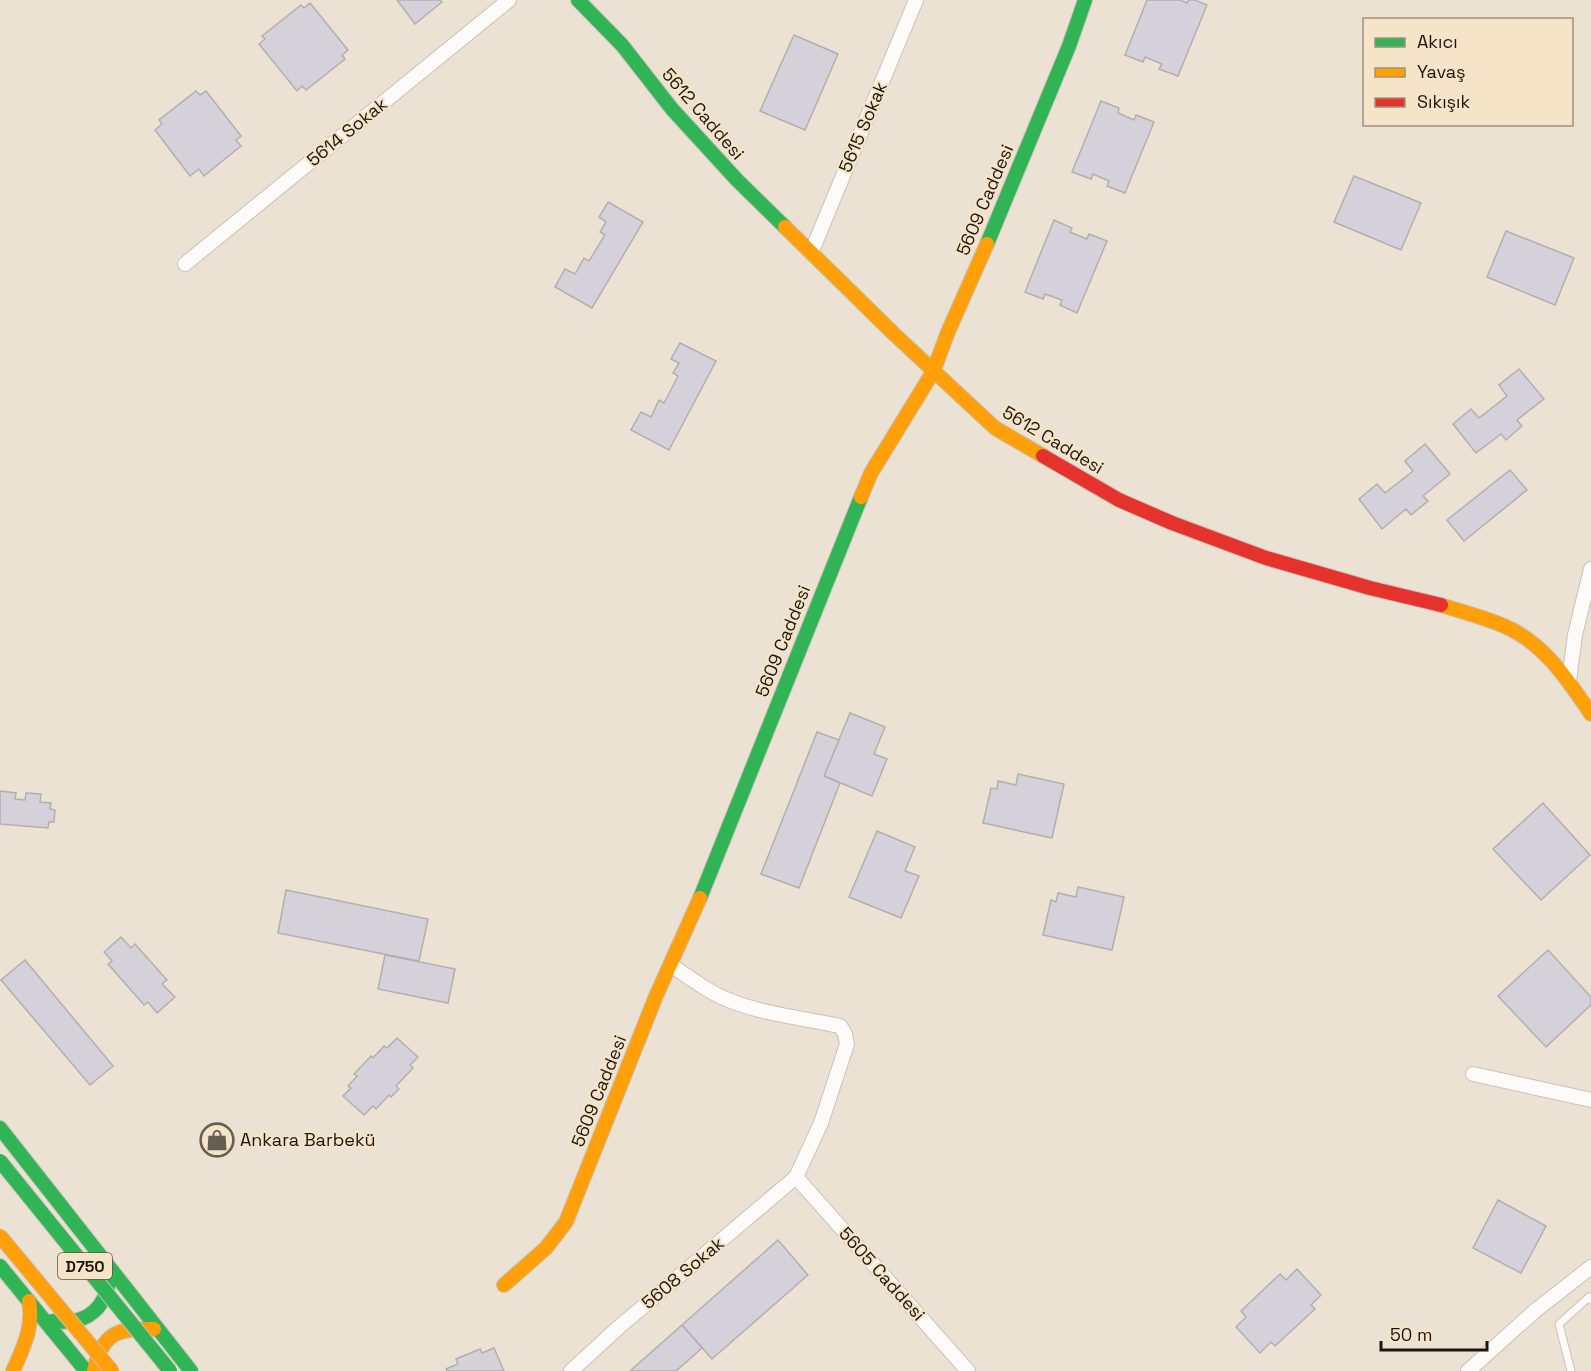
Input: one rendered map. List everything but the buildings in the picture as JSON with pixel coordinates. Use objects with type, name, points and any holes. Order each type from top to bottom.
[{"type":"main road","name":"5612 Caddesi","points":[[578,0],[622,45],[672,109],[737,180],[933,372],[995,428],[1039,456],[1119,500],[1172,523],[1266,558],[1371,588],[1439,604],[1505,626],[1530,641],[1569,681],[1591,714]]},
{"type":"main road","name":"5609 Caddesi","points":[[504,1285],[546,1248],[566,1222],[862,494],[871,473],[933,372],[1069,46],[1085,0]]},
{"type":"main road","points":[[0,1128],[191,1371]]},
{"type":"main road","name":"D750","points":[[0,1161],[169,1371]]},
{"type":"main road","name":"D750","points":[[0,1236],[112,1371]]},
{"type":"main road","points":[[0,1266],[86,1371]]},
{"type":"main road","points":[[42,1317],[56,1322],[77,1323],[92,1315],[107,1295],[111,1281],[110,1268]]},
{"type":"main road","points":[[13,1371],[28,1337],[32,1314],[29,1301]]},
{"type":"main road","points":[[94,1371],[99,1349],[115,1332],[126,1328],[157,1329]]},
{"type":"main road","points":[[169,1371],[175,1351]]},
{"type":"street","name":"5614 Sokak","points":[[185,264],[509,0]]},
{"type":"street","name":"5615 Sokak","points":[[811,253],[916,0]]},
{"type":"street","points":[[1569,681],[1575,634],[1591,569]]},
{"type":"street","points":[[671,965],[710,992],[728,1000],[840,1026],[845,1034],[847,1044],[831,1092],[796,1177]]},
{"type":"street","points":[[1473,1074],[1591,1100]]},
{"type":"street","name":"5608 Sokak","points":[[571,1371],[619,1327],[796,1177]]},
{"type":"street","name":"5605 Caddesi","points":[[796,1177],[968,1371]]},
{"type":"street","points":[[1468,1371],[1536,1310],[1591,1267]]},
{"type":"lane","points":[[1571,1371],[1559,1324],[1589,1297],[1591,1300]]},
{"type":"traffic: fast","points":[[578,0],[622,45],[672,109],[737,180],[785,227]]},
{"type":"traffic: fast","points":[[987,244],[1069,46],[1085,0]]},
{"type":"traffic: fast","points":[[700,898],[861,497]]},
{"type":"traffic: fast","points":[[0,1128],[191,1371]]},
{"type":"traffic: fast","points":[[0,1161],[170,1371]]},
{"type":"traffic: fast","points":[[0,1266],[86,1371]]},
{"type":"traffic: fast","points":[[53,1321],[76,1320],[94,1312],[105,1295],[110,1272]]},
{"type":"traffic: slow","points":[[785,227],[893,333],[995,428],[1043,456]]},
{"type":"traffic: slow","points":[[861,497],[871,473],[933,372],[987,244]]},
{"type":"traffic: slow","points":[[1441,605],[1496,623],[1531,642],[1564,675],[1591,714]]},
{"type":"traffic: slow","points":[[504,1285],[546,1248],[566,1222],[656,996],[700,898]]},
{"type":"traffic: slow","points":[[0,1236],[112,1371]]},
{"type":"traffic: slow","points":[[13,1371],[29,1329],[29,1301]]},
{"type":"traffic: slow","points":[[94,1371],[102,1348],[113,1335],[130,1330],[154,1329]]},
{"type":"traffic: jam","points":[[1043,456],[1119,500],[1172,523],[1266,558],[1370,588],[1441,605]]},
{"type":"place","name":"Ankara Barbekü","points":[[217,1140]]}]
